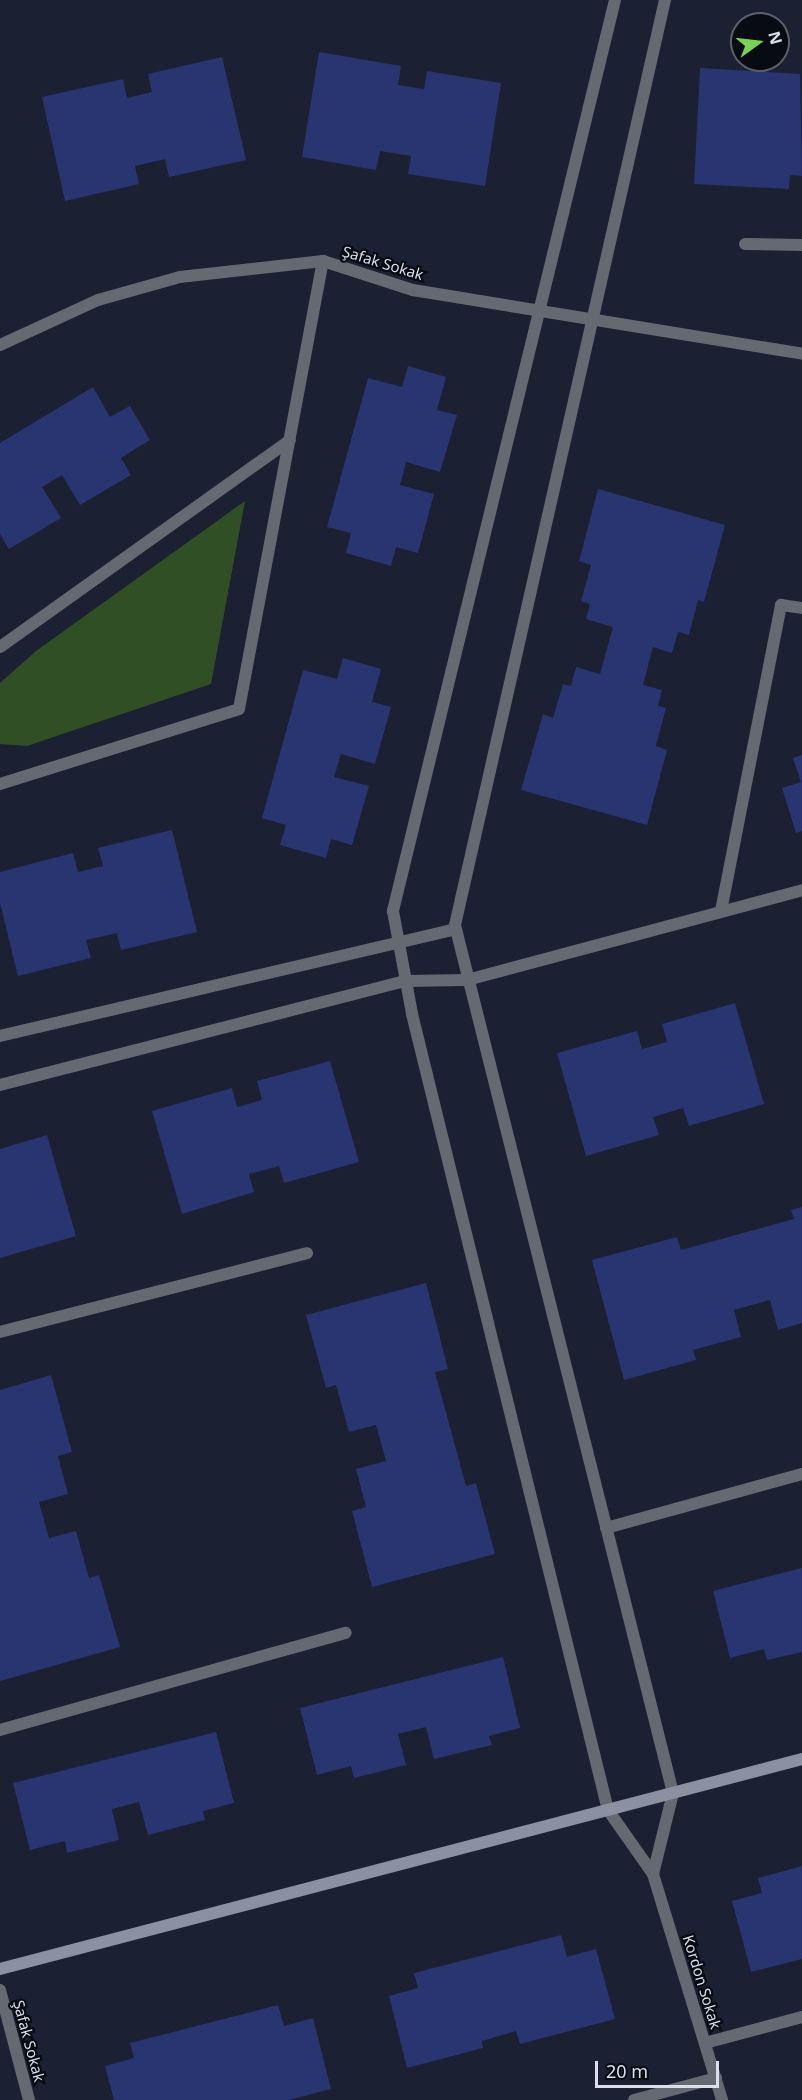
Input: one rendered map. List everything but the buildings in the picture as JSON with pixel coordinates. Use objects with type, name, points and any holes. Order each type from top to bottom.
[{"type":"street","points":[[615,0],[542,309],[393,911],[405,981],[608,1810],[653,1874]]},
{"type":"street","points":[[653,1874],[672,1793],[455,929],[462,882],[665,0]]},
{"type":"street","points":[[745,244],[802,245]]},
{"type":"street","points":[[0,784],[239,709],[323,261]]},
{"type":"street","name":"Şafak Sokak","points":[[0,345],[98,300],[180,277],[323,261],[413,290],[591,316],[802,354]]},
{"type":"street","points":[[0,647],[290,440]]},
{"type":"street","points":[[721,911],[781,605],[802,608]]},
{"type":"street","points":[[0,1084],[405,981],[467,980],[802,890]]},
{"type":"street","points":[[0,1036],[399,940],[455,929]]},
{"type":"street","points":[[0,1332],[307,1253]]},
{"type":"street","points":[[606,1528],[802,1474]]},
{"type":"street","points":[[0,1730],[346,1633]]},
{"type":"street","points":[[0,1970],[802,1760]]},
{"type":"street","name":"Kordon Sokak","points":[[653,1874],[722,2100]]},
{"type":"street","name":"Şafak Sokak","points":[[0,1990],[29,2100]]},
{"type":"street","points":[[705,2043],[802,2017]]},
{"type":"street","points":[[634,2100],[716,2078]]},
{"type":"green space","points":[[245,501],[211,684],[27,746],[0,744],[0,683],[36,651]]}]
